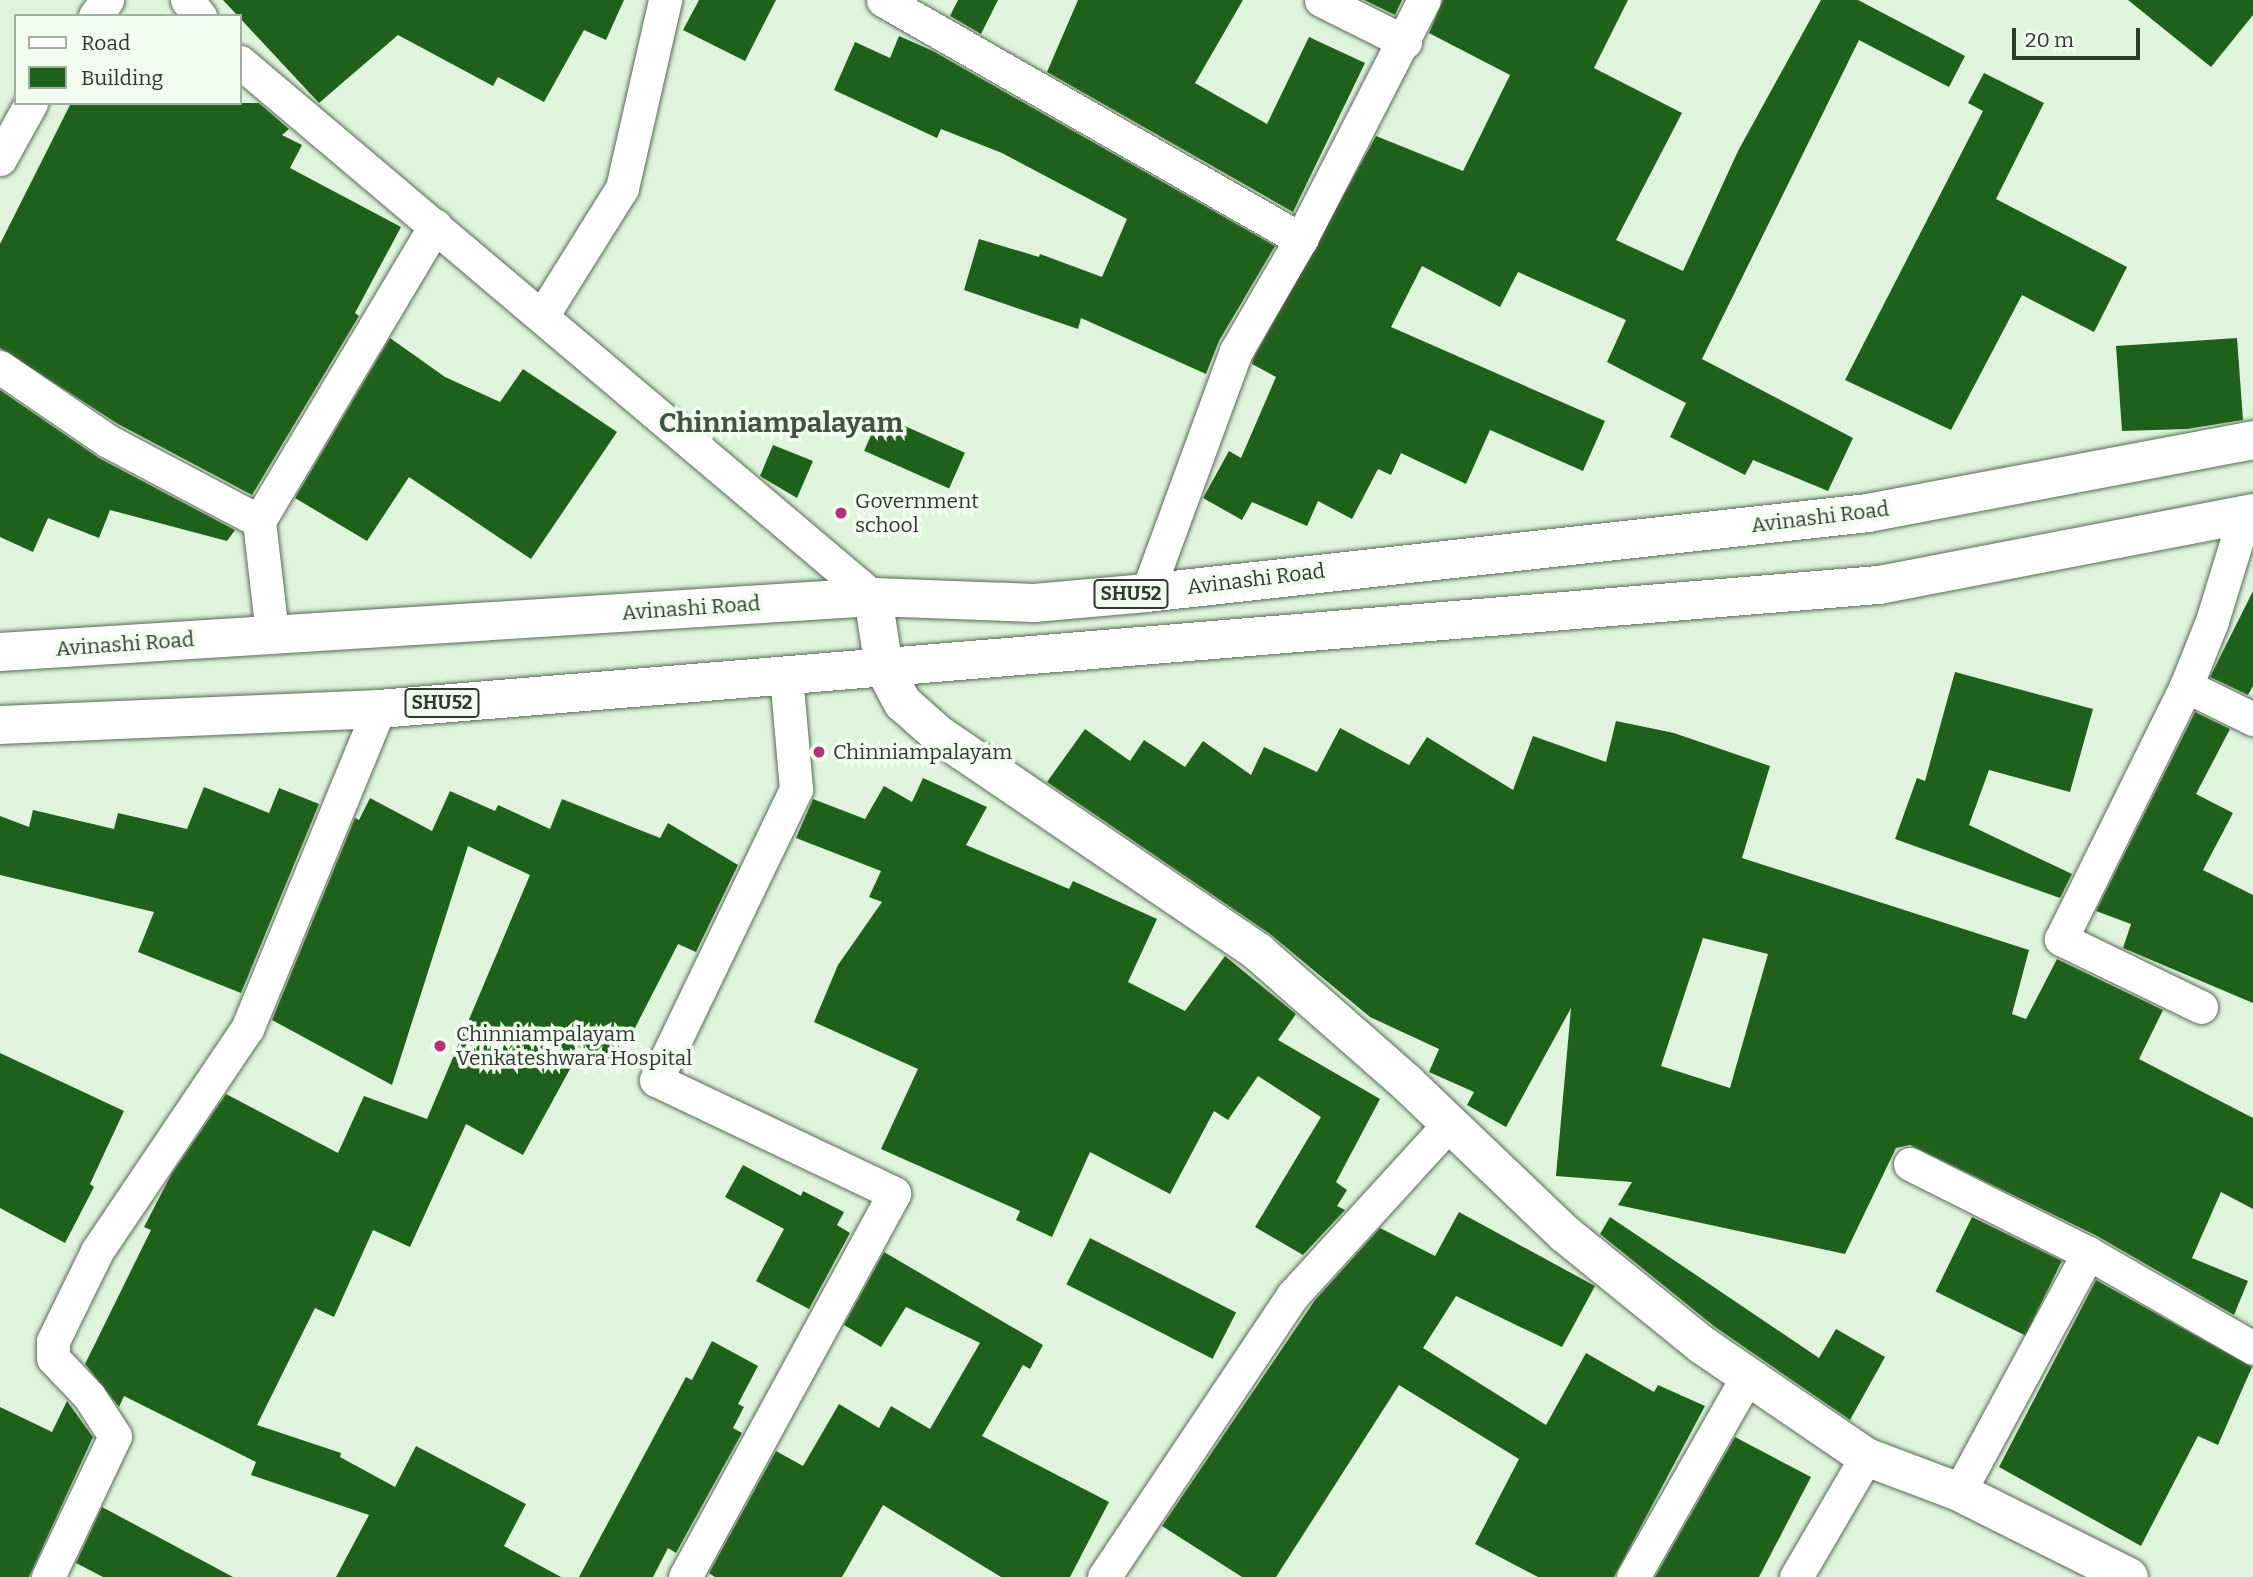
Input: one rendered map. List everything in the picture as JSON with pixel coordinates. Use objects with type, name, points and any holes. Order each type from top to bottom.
[{"type":"main road","name":"Avinashi Road","points":[[0,652],[873,597],[1034,603],[1147,593],[1868,513],[2253,440]]},
{"type":"main road","name":"SHU52","points":[[0,724],[379,709],[1879,585],[2249,514]]},
{"type":"main road","points":[[873,597],[884,668],[903,703],[939,735],[1258,952],[1565,1234],[1702,1345],[1866,1457],[1959,1492],[2129,1577]]},
{"type":"street","points":[[187,0],[198,14]]},
{"type":"street","points":[[542,316],[622,188],[665,0]]},
{"type":"street","points":[[883,0],[1301,239]]},
{"type":"street","points":[[1321,0],[1405,42]]},
{"type":"street","points":[[1147,593],[1236,351],[1301,239],[1405,42],[1424,0]]},
{"type":"street","points":[[242,64],[873,597]]},
{"type":"street","points":[[0,159],[30,105]]},
{"type":"street","points":[[272,634],[259,522],[435,226]]},
{"type":"street","points":[[0,367],[108,441],[259,522]]},
{"type":"street","points":[[2201,1007],[2061,939],[2186,686],[2249,514]]},
{"type":"street","points":[[685,1577],[894,1193],[656,1080],[796,789],[786,675]]},
{"type":"street","points":[[2186,686],[2253,719]]},
{"type":"street","points":[[48,1577],[115,1436],[89,1396],[65,1376],[53,1358],[53,1341],[97,1251],[247,1028],[379,709]]},
{"type":"street","points":[[1104,1577],[1293,1295],[1448,1125]]},
{"type":"street","points":[[1910,1164],[2088,1254],[2253,1348]]},
{"type":"street","points":[[1959,1492],[2088,1254]]},
{"type":"street","points":[[1633,1577],[1748,1376]]},
{"type":"street","points":[[1796,1577],[1866,1457]]},
{"type":"building","points":[[223,0],[624,0],[606,40],[584,30],[544,102],[498,77],[493,86],[398,35],[319,103],[242,20],[242,14],[236,14]]},
{"type":"building","points":[[699,0],[776,0],[745,61],[683,30]]},
{"type":"building","points":[[958,0],[998,0],[981,34],[950,16]]},
{"type":"building","points":[[1078,0],[1243,0],[1195,83],[1267,124],[1309,37],[1365,63],[1293,212],[1047,72]]},
{"type":"building","points":[[1364,0],[1402,0],[1395,15]]},
{"type":"building","points":[[1443,0],[1628,0],[1594,68],[1682,113],[1616,240],[1683,271],[1738,151],[1821,0],[1858,0],[1965,56],[1949,87],[1859,40],[1702,359],[1853,438],[1828,491],[1753,460],[1745,475],[1670,437],[1686,403],[1607,362],[1626,320],[1518,272],[1500,307],[1422,266],[1391,327],[1605,421],[1583,471],[1490,430],[1466,484],[1401,453],[1391,475],[1378,469],[1352,519],[1318,501],[1307,526],[1252,502],[1242,520],[1203,498],[1229,451],[1241,458],[1276,377],[1252,364],[1253,359],[1376,136],[1463,171],[1510,75],[1429,33]]},
{"type":"building","points":[[2128,0],[2253,0],[2253,15],[2211,67]]},
{"type":"building","points":[[899,36],[933,51],[1275,246],[1219,341],[1206,374],[1081,318],[1078,329],[964,290],[979,239],[1039,257],[1040,254],[1102,277],[1127,219],[1002,153],[941,129],[937,138],[834,90],[855,42],[890,58]]},
{"type":"building","points":[[1984,73],[2044,103],[1996,199],[2127,267],[2094,332],[2022,295],[1951,430],[1845,380],[1983,111],[1968,103]]},
{"type":"building","points":[[259,103],[289,129],[282,135],[302,145],[290,168],[401,227],[355,313],[359,316],[252,495],[118,424],[0,348],[0,244],[70,105]]},
{"type":"building","points":[[390,338],[445,377],[500,402],[523,369],[617,432],[531,559],[409,477],[367,541],[295,498]]},
{"type":"building","points":[[2237,338],[2243,420],[2187,429],[2122,431],[2116,346]]},
{"type":"building","points":[[0,390],[99,458],[235,530],[227,541],[110,510],[99,538],[48,518],[33,552],[0,537]]},
{"type":"building","points":[[880,415],[965,453],[949,488],[864,451]]},
{"type":"building","points":[[773,445],[813,461],[797,498],[760,476]]},
{"type":"building","points":[[2253,591],[2253,686],[2248,695],[2210,677]]},
{"type":"building","points":[[1955,672],[2093,709],[2070,792],[1989,770],[1969,825],[2072,874],[2060,898],[1895,839],[1917,778],[1925,781]]},
{"type":"building","points":[[2195,712],[2230,729],[2196,794],[2233,813],[2203,870],[2253,895],[2253,1003],[2123,948],[2131,924],[2096,911]]},
{"type":"building","points":[[1616,721],[1674,733],[1770,766],[1742,858],[2029,950],[2012,1014],[2026,1019],[2057,959],[2163,1010],[2139,1059],[2253,1118],[2253,1209],[2221,1192],[2192,1258],[2248,1281],[2234,1315],[2097,1236],[1910,1145],[1896,1148],[1845,1254],[1618,1205],[1632,1182],[1556,1176],[1571,1008],[1506,1127],[1467,1105],[1474,1092],[1429,1072],[1439,1049],[1370,1017],[1270,934],[1047,782],[1085,729],[1130,761],[1144,740],[1185,767],[1203,741],[1251,775],[1264,747],[1317,772],[1340,728],[1409,765],[1427,737],[1513,790],[1533,736],[1606,762]],"holes":[[[1703,938],[1768,954],[1730,1088],[1661,1066]]]},
{"type":"building","points":[[923,778],[987,807],[966,845],[1069,889],[1073,881],[1157,919],[1128,982],[1185,1011],[1225,956],[1296,1014],[1278,1040],[1380,1099],[1336,1182],[1347,1190],[1337,1206],[1345,1210],[1303,1255],[1255,1227],[1321,1117],[1258,1076],[1228,1120],[1214,1111],[1170,1194],[1090,1152],[1052,1237],[1016,1220],[1020,1211],[881,1149],[918,1069],[814,1022],[838,965],[882,902],[869,897],[881,871],[796,838],[813,799],[865,819],[884,786],[912,802]]},
{"type":"building","points":[[204,787],[269,813],[279,788],[319,804],[241,993],[138,952],[154,912],[0,875],[0,816],[29,827],[33,810],[114,829],[118,813],[187,829]]},
{"type":"building","points":[[450,791],[495,811],[498,805],[550,829],[562,799],[660,838],[668,823],[738,865],[696,952],[678,944],[616,1065],[582,1047],[523,1155],[466,1124],[410,1247],[373,1230],[334,1317],[315,1308],[257,1425],[341,1453],[340,1457],[395,1487],[416,1446],[526,1504],[504,1546],[561,1577],[336,1577],[369,1515],[251,1475],[256,1462],[124,1396],[119,1407],[85,1364],[151,1230],[144,1227],[171,1175],[226,1094],[338,1153],[364,1096],[427,1119],[530,875],[468,846],[392,1085],[272,1020],[355,818],[359,820],[370,798],[432,831]]},
{"type":"building","points":[[0,1053],[124,1111],[90,1184],[94,1187],[65,1243],[0,1208]]},
{"type":"building","points":[[743,1165],[801,1196],[803,1191],[844,1212],[837,1225],[850,1233],[809,1309],[756,1281],[784,1229],[725,1197]]},
{"type":"building","points":[[1459,1212],[1595,1286],[1562,1347],[1456,1296],[1423,1348],[1546,1425],[1586,1353],[1654,1392],[1658,1385],[1705,1406],[1614,1577],[1538,1577],[1475,1544],[1519,1459],[1399,1385],[1276,1577],[1242,1577],[1162,1526],[1315,1300],[1380,1228],[1435,1256]]},
{"type":"building","points":[[1610,1217],[1819,1358],[1836,1329],[1885,1357],[1850,1420],[1715,1327],[1600,1234]]},
{"type":"building","points":[[1972,1217],[2062,1261],[2025,1335],[1936,1292]]},
{"type":"building","points":[[1090,1238],[1236,1312],[1213,1359],[1066,1284]]},
{"type":"building","points":[[884,1252],[1043,1345],[1030,1369],[1023,1365],[982,1436],[1109,1502],[1070,1577],[1001,1577],[883,1505],[842,1577],[715,1577],[709,1573],[776,1451],[803,1466],[839,1404],[879,1428],[891,1406],[930,1429],[980,1343],[906,1307],[881,1347],[844,1325]]},
{"type":"building","points":[[2096,1280],[2252,1367],[2218,1445],[2198,1436],[2141,1546],[1999,1467]]},
{"type":"building","points":[[712,1341],[758,1366],[738,1404],[744,1407],[733,1428],[742,1433],[676,1553],[668,1548],[653,1577],[579,1577],[686,1377],[692,1380]]},
{"type":"building","points":[[67,1401],[93,1437],[29,1577],[0,1577],[0,1407],[52,1432]]},
{"type":"building","points":[[1735,1437],[1811,1477],[1759,1577],[1655,1577]]},
{"type":"building","points":[[102,1507],[233,1577],[103,1577],[76,1563]]},
{"type":"place","name":"Government school","points":[[841,513]]},
{"type":"place","name":"Chinniampalayam","points":[[819,752]]},
{"type":"place","name":"Chinniampalayam Venkateshwara Hospital","points":[[440,1046]]},
{"type":"district","name":"Chinniampalayam","points":[[781,423]]}]
